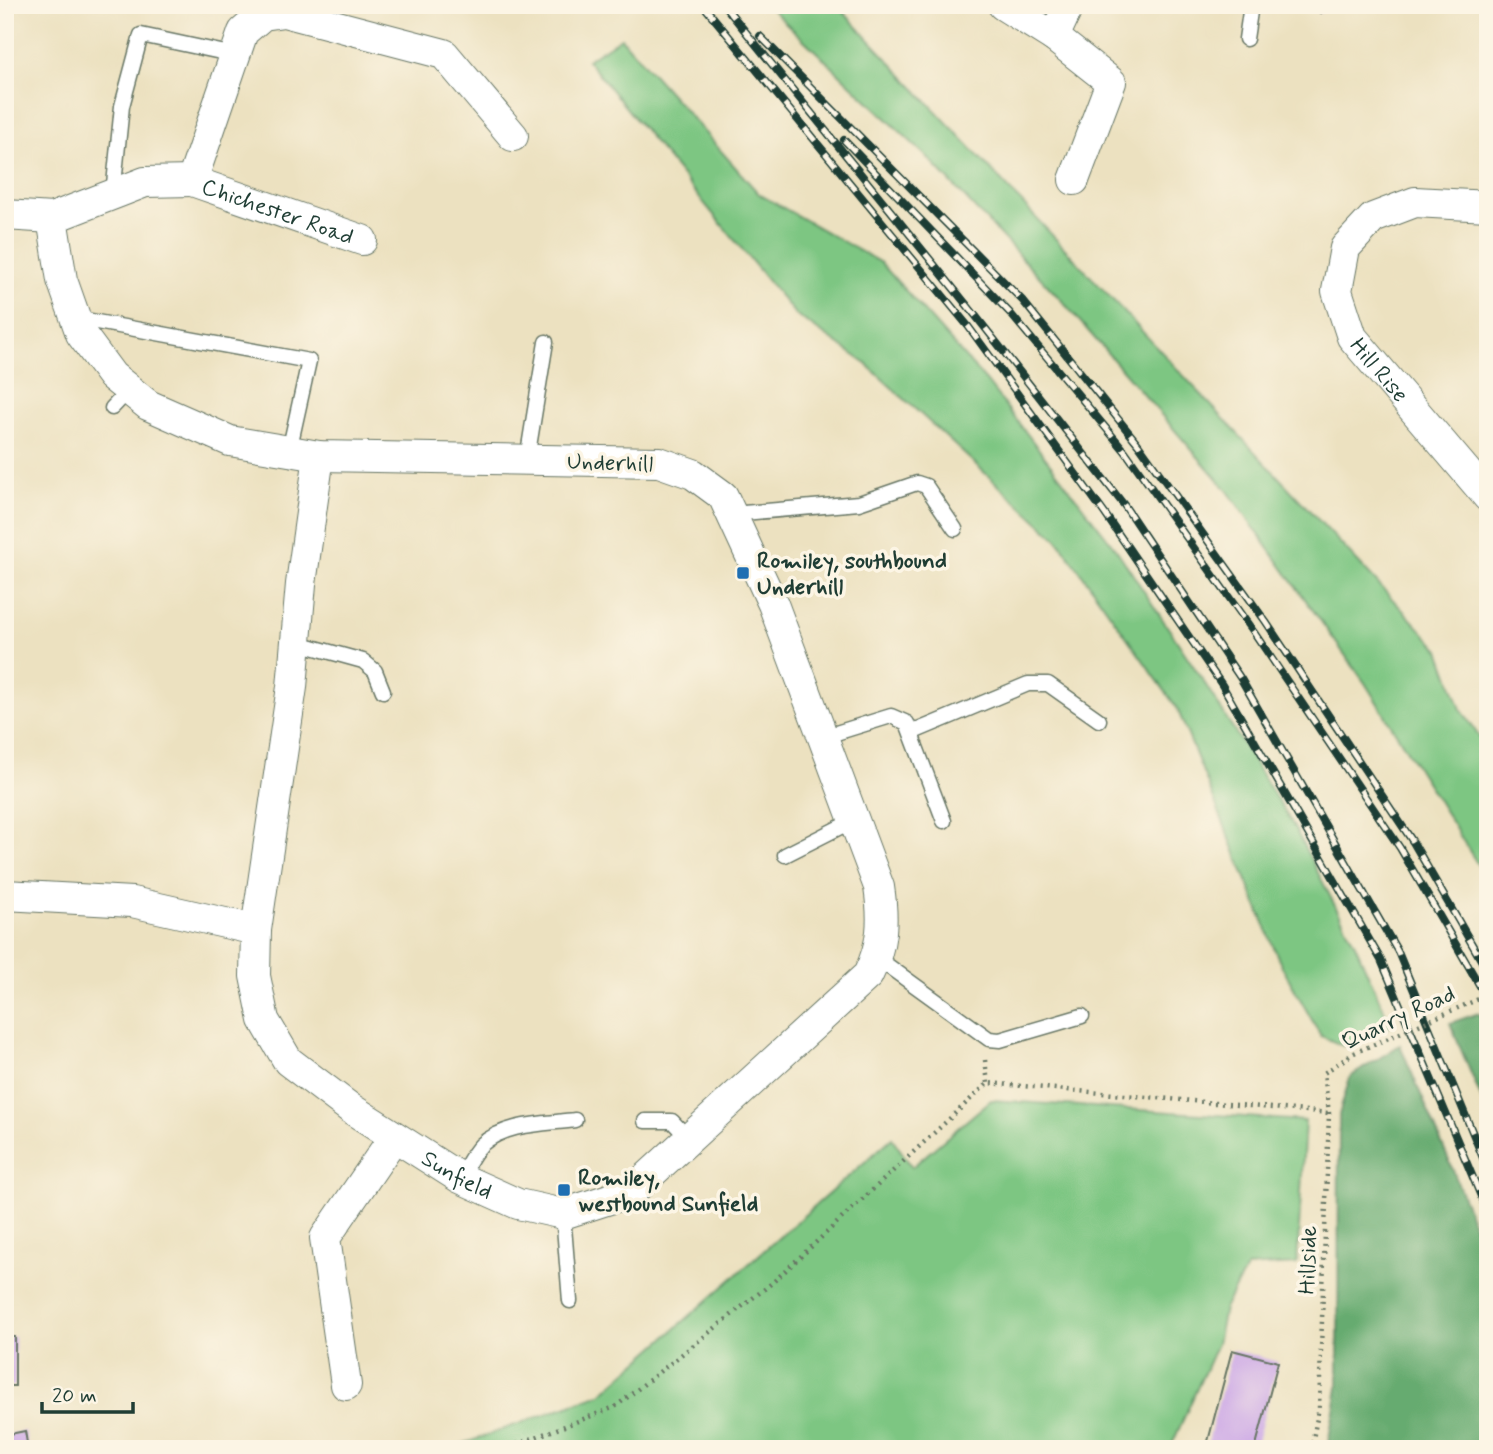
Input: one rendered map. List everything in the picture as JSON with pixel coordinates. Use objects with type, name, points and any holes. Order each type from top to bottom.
[{"type":"street","points":[[1003,5],[1054,37],[1111,82],[1074,180]]},
{"type":"street","points":[[1054,37],[1069,5]]},
{"type":"street","name":"Chichester Road","points":[[192,181],[243,32],[261,10],[284,12],[444,54],[513,136]]},
{"type":"street","name":"Chichester Road","points":[[5,215],[52,218],[145,182],[192,181],[362,240]]},
{"type":"street","name":"Hill Rise","points":[[1488,206],[1415,201],[1373,218],[1345,248],[1338,291],[1352,337],[1488,497]]},
{"type":"street","name":"Underhill","points":[[52,218],[62,280],[81,334],[112,376],[121,399],[148,405],[230,441],[319,456],[659,462],[693,474],[723,496],[774,604],[879,887],[883,917],[877,958]]},
{"type":"street","points":[[5,895],[132,902],[256,930],[292,687],[294,642],[319,456]]},
{"type":"street","name":"Sunfield","points":[[256,930],[255,976],[264,1020],[288,1061],[394,1136],[460,1178],[518,1204],[563,1214]]},
{"type":"street","points":[[563,1214],[631,1192],[868,975],[877,958]]},
{"type":"street","points":[[346,1385],[325,1238],[394,1136]]},
{"type":"lane","points":[[1245,39],[1251,5]]},
{"type":"lane","points":[[113,194],[122,106],[141,35],[235,55]]},
{"type":"lane","points":[[75,318],[309,361],[289,451]]},
{"type":"lane","points":[[527,459],[546,342]]},
{"type":"lane","points":[[732,514],[859,503],[917,483],[926,486],[955,529]]},
{"type":"lane","points":[[294,642],[363,661],[375,671],[383,691]]},
{"type":"lane","points":[[911,733],[1028,684],[1048,684],[1099,720]]},
{"type":"lane","points":[[824,737],[891,716],[906,723],[944,821]]},
{"type":"lane","points":[[785,855],[854,820]]},
{"type":"lane","points":[[877,958],[989,1039],[1000,1040],[1082,1016]]},
{"type":"lane","points":[[460,1178],[479,1147],[494,1135],[510,1129],[575,1119]]},
{"type":"lane","points":[[645,1121],[672,1121],[689,1139]]},
{"type":"lane","points":[[563,1214],[570,1301]]},
{"type":"path","name":"Quarry Road","points":[[1324,1073],[1354,1054],[1488,995]]},
{"type":"path","name":"Hillside","points":[[1311,1449],[1319,1408],[1329,1113],[1324,1073]]},
{"type":"path","points":[[504,1449],[615,1407],[772,1283],[988,1083],[1329,1113]]},
{"type":"green space","points":[[767,5],[837,5],[1440,650],[1461,709],[1488,750],[1488,881],[1365,683],[1227,490],[1063,302],[927,157]]},
{"type":"green space","points":[[621,38],[759,194],[881,263],[987,382],[1118,552],[1204,682],[1293,825],[1354,942],[1391,1026],[1343,1046],[1321,1036],[1281,965],[1177,708],[1057,539],[865,363],[795,314],[587,60]]},
{"type":"green space","points":[[1479,1013],[1488,1029],[1488,1114],[1450,1023]]},
{"type":"green space","points":[[1400,1045],[1453,1170],[1488,1263],[1488,1449],[1327,1449],[1338,1388],[1339,1115],[1350,1077]]},
{"type":"green space","points":[[991,1100],[1305,1121],[1297,1264],[1247,1267],[1224,1308],[1217,1344],[1170,1449],[449,1449],[601,1394],[892,1138],[912,1167]]},
{"type":"building","points":[[1299,5],[1323,5],[1321,13]]},
{"type":"building","points":[[5,1337],[15,1337],[15,1386],[5,1386]]},
{"type":"building","points":[[1232,1350],[1278,1362],[1255,1449],[1206,1449]]},
{"type":"building","points":[[25,1431],[28,1449],[5,1449],[5,1435]]},
{"type":"railway","points":[[703,5],[968,326],[1105,514],[1222,685],[1381,960],[1488,1213]]},
{"type":"railway","points":[[724,5],[975,315],[1124,505],[1241,679],[1398,952],[1488,1170]]},
{"type":"railway","points":[[760,36],[1023,301],[1139,445],[1266,622],[1413,842],[1488,972]]},
{"type":"railway","points":[[844,140],[1010,313],[1125,451],[1253,631],[1400,848],[1488,1000]]},
{"type":"place","name":"Romiley, southbound Underhill","points":[[743,573]]},
{"type":"place","name":"Romiley, westbound Sunfield","points":[[564,1190]]}]
